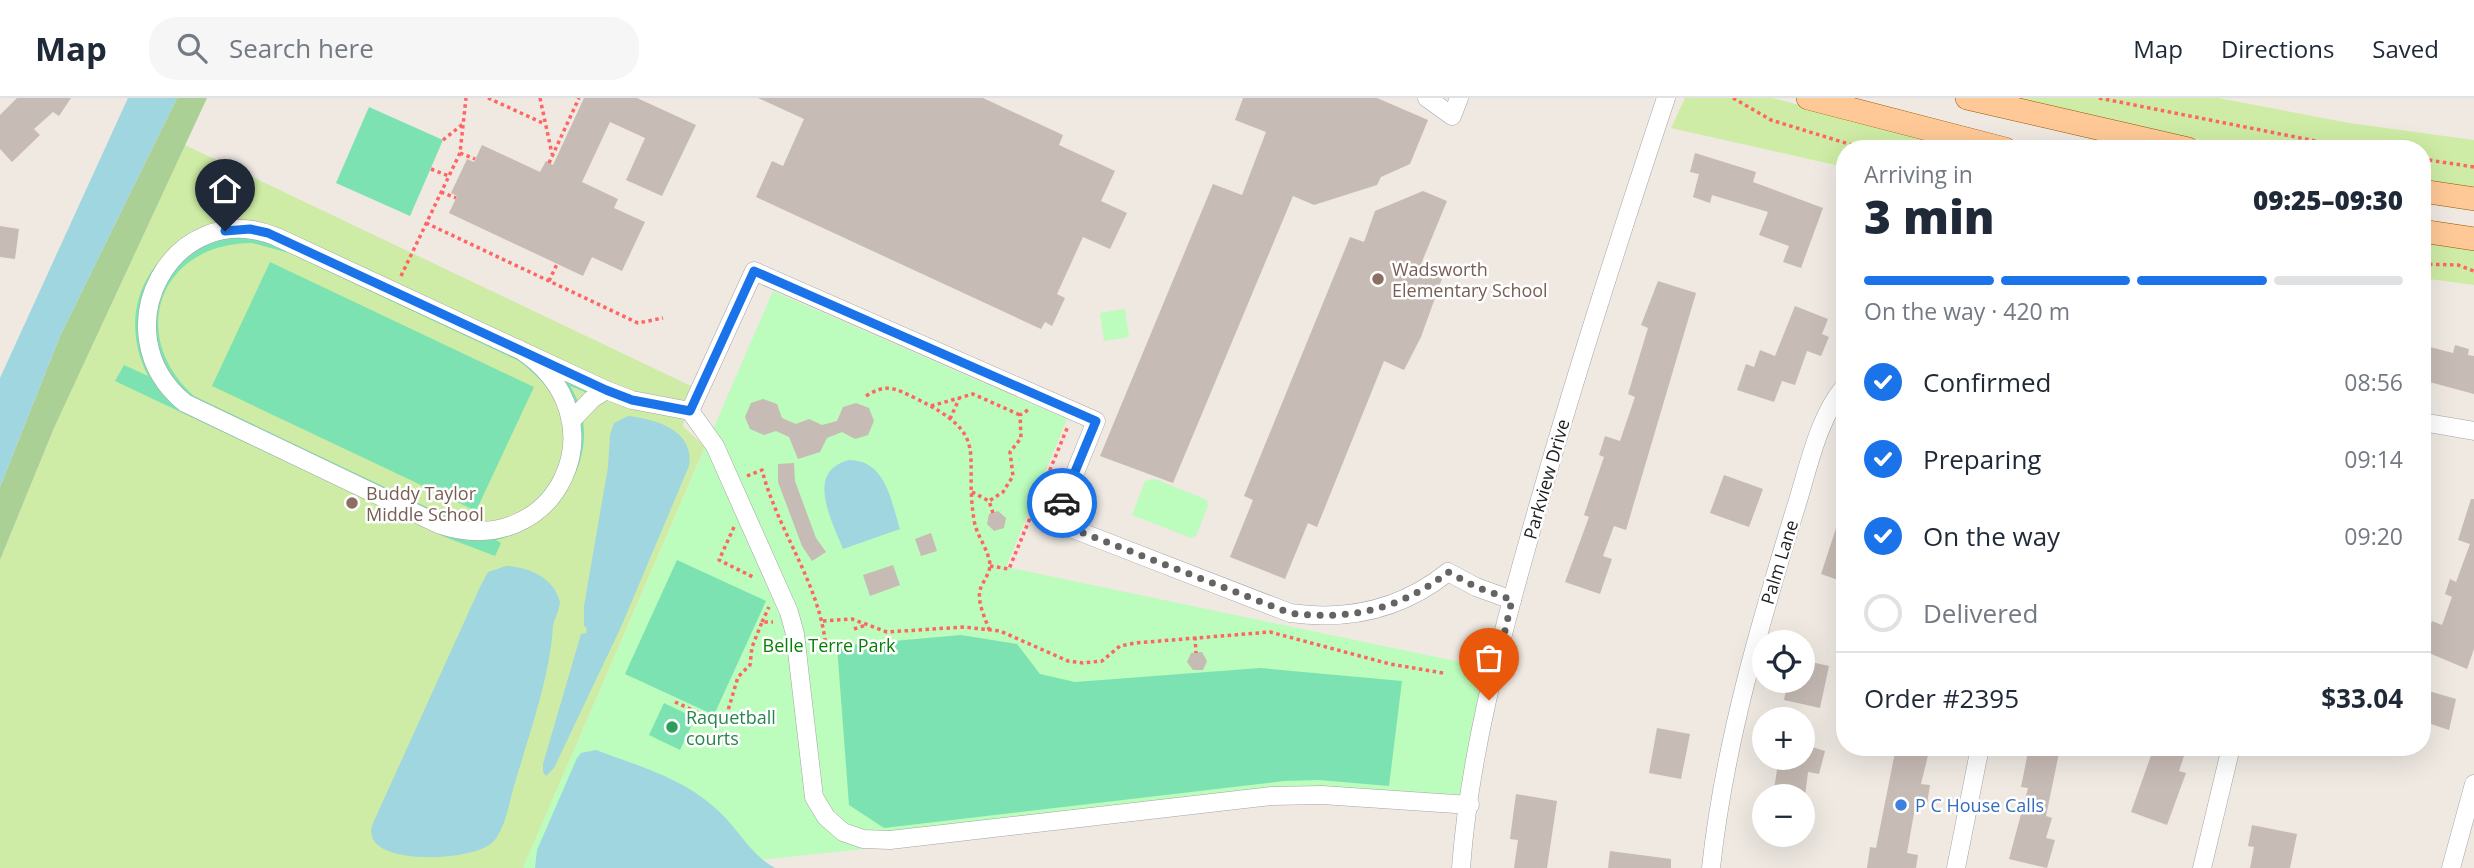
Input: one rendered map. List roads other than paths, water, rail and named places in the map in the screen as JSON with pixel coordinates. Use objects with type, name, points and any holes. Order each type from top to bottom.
[{"type":"main road","points":[[1808,98],[1969,140]]},
{"type":"main road","points":[[1967,98],[2149,140]]},
{"type":"main road","points":[[2431,192],[2474,199]]},
{"type":"main road","points":[[2431,232],[2474,239]]},
{"type":"street","points":[[1427,98],[1452,116],[1459,98]]},
{"type":"street","name":"Parkview Drive","points":[[1461,868],[1470,805],[1512,600],[1595,314],[1666,98]]},
{"type":"street","points":[[519,349],[538,362],[558,383],[572,420],[569,464],[555,491],[541,507],[524,520],[495,531],[457,530],[438,524],[186,403],[164,382],[151,358],[146,330],[147,309],[163,271],[187,247],[215,233],[250,229],[277,237],[519,349],[606,390],[632,400],[690,411],[711,438],[793,624],[812,792],[826,817],[852,836],[890,840],[1211,802],[1296,795],[1470,805]]},
{"type":"street","points":[[690,411],[754,271],[1096,421],[1055,522],[1270,608],[1311,616],[1349,615],[1403,601],[1428,588],[1448,572],[1476,587],[1512,600]]},
{"type":"street","points":[[572,420],[592,399],[606,390]]},
{"type":"street","name":"Palm Lane","points":[[1711,868],[1727,767],[1763,614],[1818,439],[1836,399]]},
{"type":"street","points":[[2431,424],[2474,432]]},
{"type":"street","points":[[1956,868],[1978,756]]},
{"type":"street","points":[[2203,868],[2229,756]]},
{"type":"street","points":[[2451,868],[2474,784]]},
{"type":"water","points":[[128,98],[177,98],[60,336],[0,487],[0,378]]},
{"type":"water","points":[[628,416],[651,420],[672,429],[686,444],[689,466],[621,627],[554,768],[546,776],[543,764],[581,634],[586,633],[587,628],[584,626],[584,606],[608,467],[610,435],[614,423]]},
{"type":"water","points":[[850,460],[872,467],[879,475],[890,495],[900,529],[843,549],[828,511],[825,485],[828,474],[836,466]]},
{"type":"water","points":[[506,566],[539,575],[552,586],[560,602],[553,626],[543,686],[507,814],[494,841],[483,848],[442,857],[397,854],[381,847],[372,836],[374,821],[480,587],[488,572]]},
{"type":"water","points":[[596,750],[658,773],[688,788],[722,815],[758,855],[775,868],[535,868],[537,850],[577,758],[581,753]]},
{"type":"place","name":"Wadsworth Elementary School","points":[[1378,279]]},
{"type":"place","name":"Buddy Taylor Middle School","points":[[352,503]]},
{"type":"place","name":"Raquetball courts","points":[[672,727]]},
{"type":"place","name":"P C House Calls","points":[[1901,805]]},
{"type":"park label","name":"Belle Terre Park","points":[[829,645]]}]
